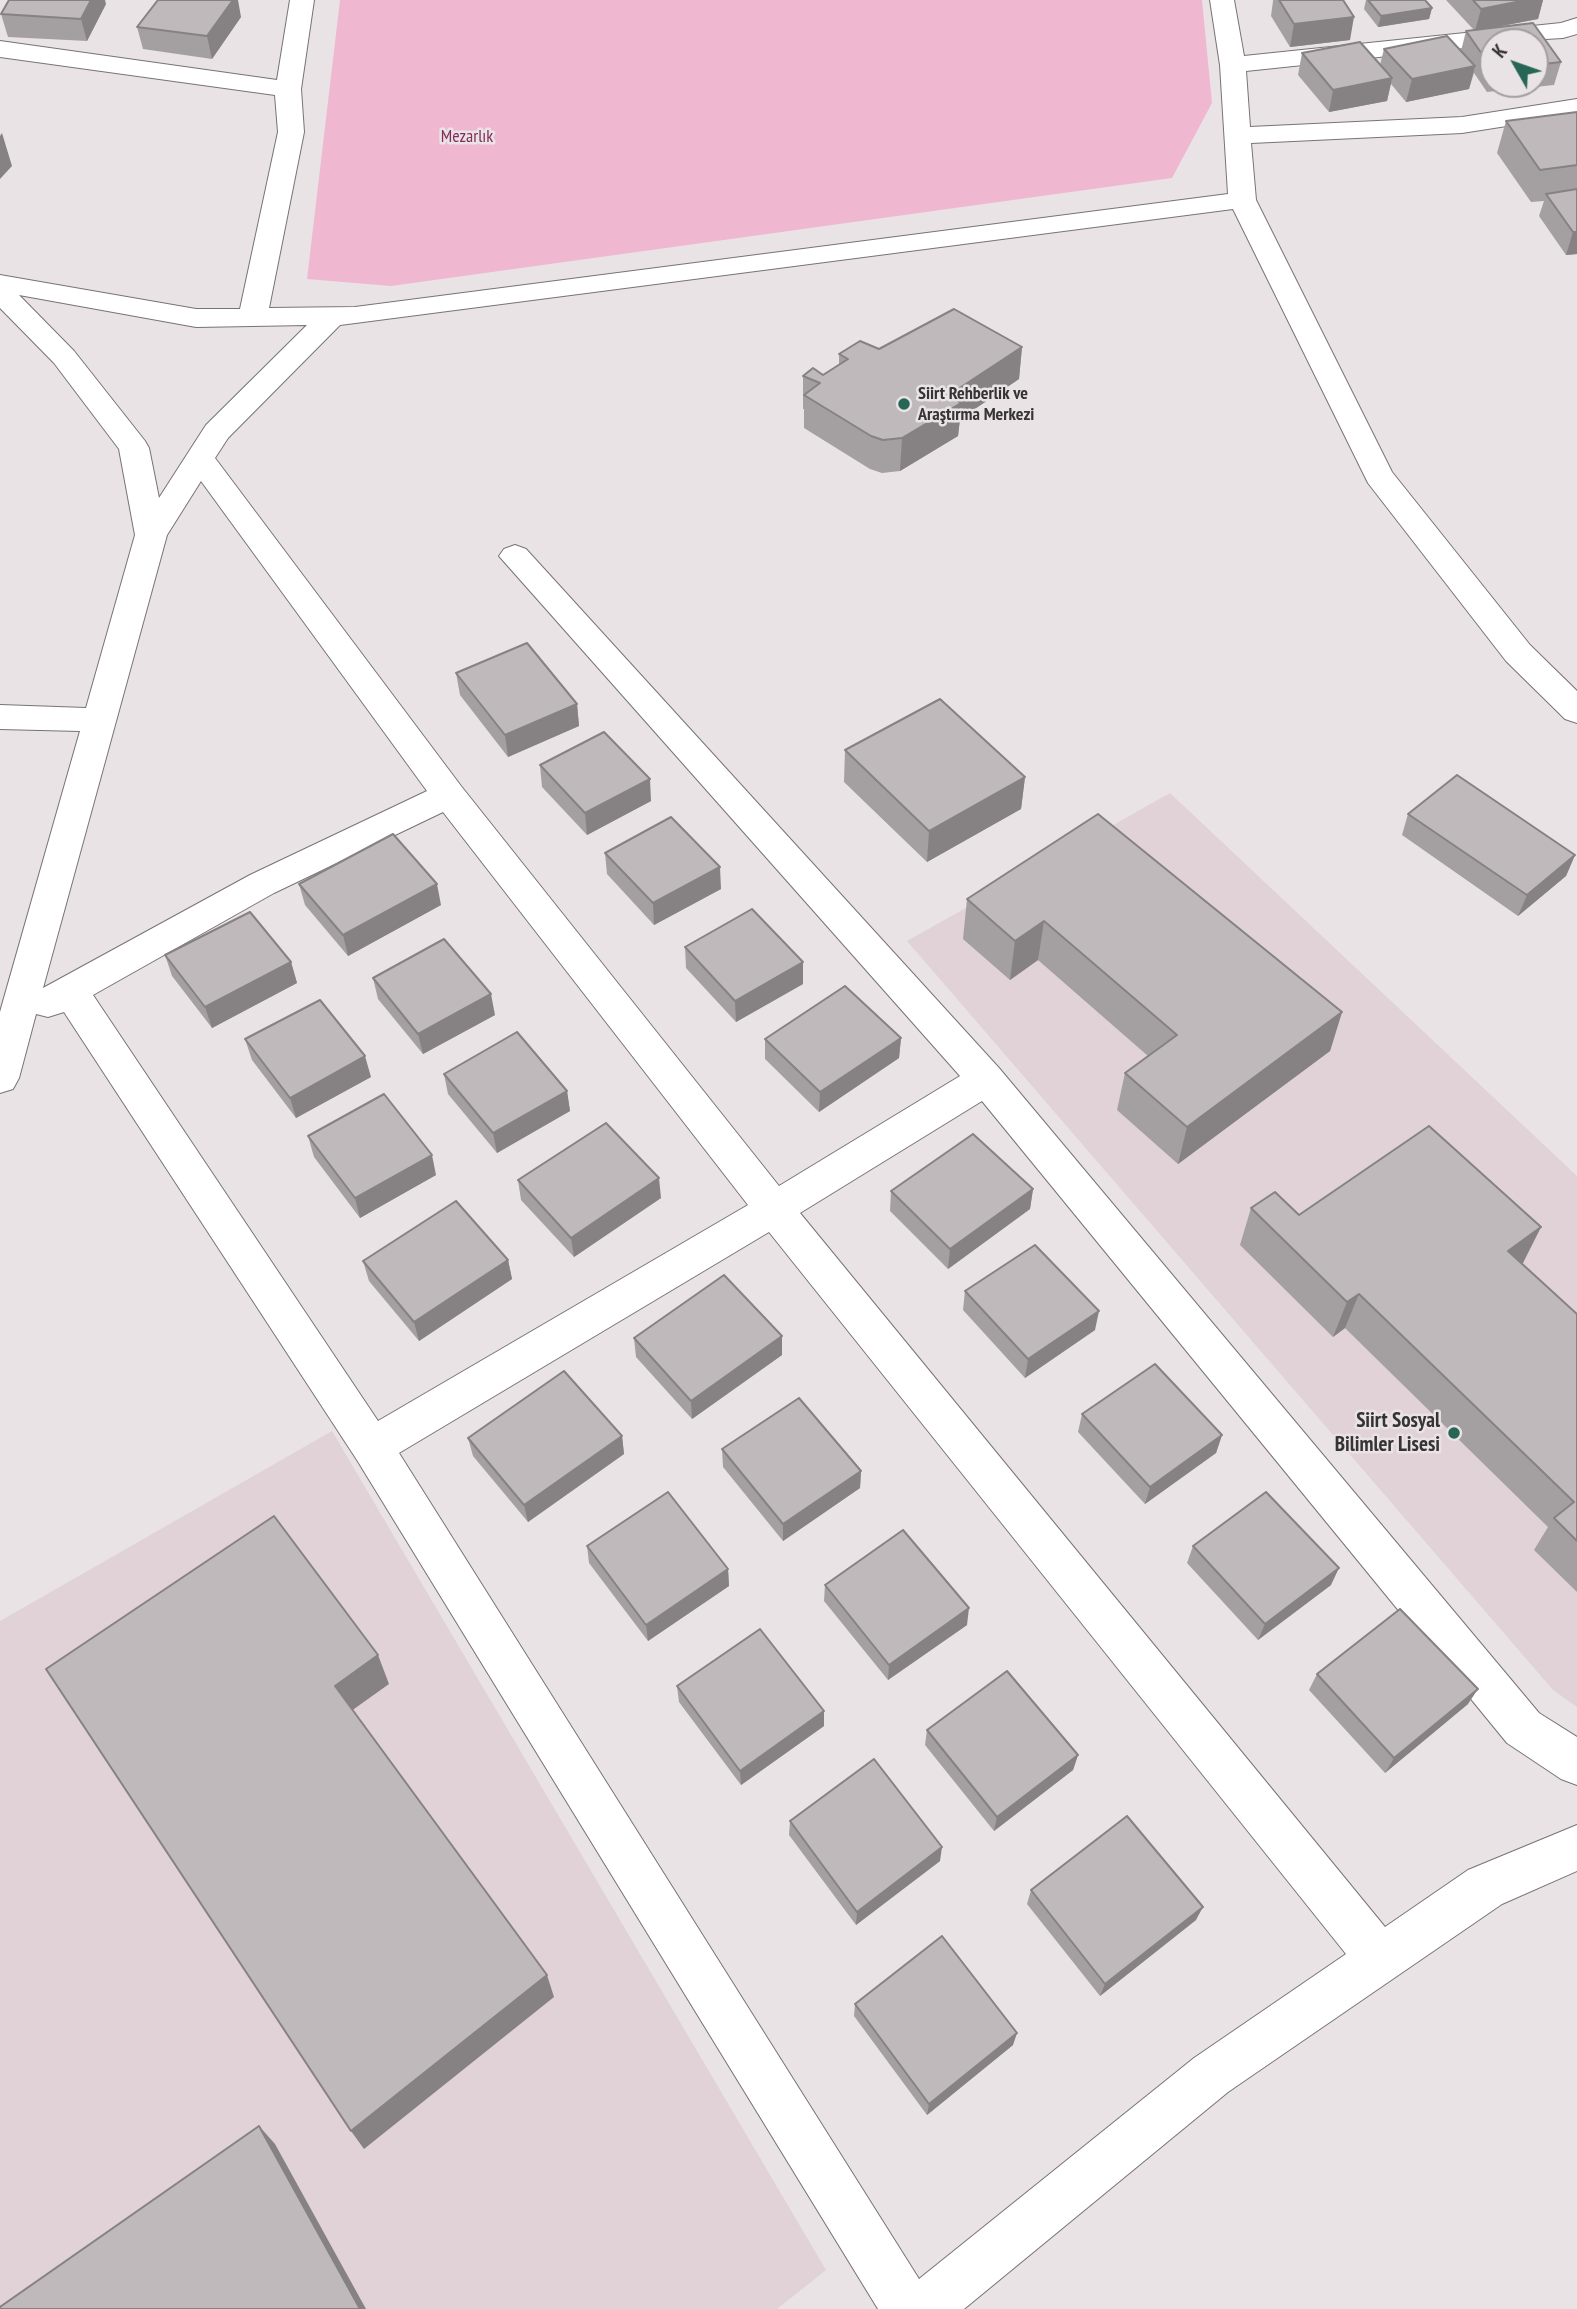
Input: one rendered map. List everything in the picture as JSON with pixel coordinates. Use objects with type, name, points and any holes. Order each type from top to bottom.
[{"type":"street","points":[[253,317],[291,132],[288,89],[302,0]]},
{"type":"street","points":[[1222,0],[1233,65],[1242,200],[1379,476],[1518,653],[1577,710]]},
{"type":"street","points":[[1233,65],[1572,36]]},
{"type":"street","points":[[0,49],[288,89]]},
{"type":"street","points":[[1238,136],[1462,125],[1577,107]]},
{"type":"street","points":[[0,283],[196,318],[355,316],[1242,200]]},
{"type":"street","points":[[0,292],[64,357],[134,448],[151,535]]},
{"type":"street","points":[[0,1078],[8,1025],[100,720],[151,535],[217,432],[333,316]]},
{"type":"street","points":[[200,459],[449,795],[774,1209],[1381,1959]]},
{"type":"street","points":[[515,555],[986,1080],[1523,1728],[1577,1763]]},
{"type":"street","points":[[0,717],[100,720]]},
{"type":"street","points":[[8,1025],[262,884],[449,795]]},
{"type":"street","points":[[70,990],[372,1447],[908,2309]]},
{"type":"street","points":[[372,1447],[986,1080]]},
{"type":"street","points":[[923,2309],[1211,2075],[1485,1887],[1577,1848]]},
{"type":"shaded area","name":"Siirt Sosyal Bilimler Lisesi","points":[[1170,793],[1577,1176],[1577,1707],[1553,1690],[907,941]]},
{"type":"shaded area","points":[[332,1431],[826,2270],[777,2309],[0,2309],[0,1621]]},
{"type":"green space","name":"Mezarlık","points":[[340,0],[1202,0],[1212,103],[1172,178],[391,286],[307,279]]},
{"type":"building","points":[[9,0],[91,0],[81,19],[1,14]]},
{"type":"building","points":[[158,0],[233,0],[207,36],[137,27]]},
{"type":"building","points":[[1279,0],[1343,0],[1354,17],[1294,24]]},
{"type":"building","points":[[1368,0],[1425,0],[1432,8],[1381,16]]},
{"type":"building","points":[[1473,0],[1526,0],[1481,9]]},
{"type":"building","points":[[1533,23],[1537,28],[1491,28]]},
{"type":"building","points":[[1479,29],[1479,50],[1466,31]]},
{"type":"building","points":[[1447,36],[1475,66],[1412,79],[1384,49]]},
{"type":"building","points":[[1360,42],[1392,78],[1333,90],[1302,53]]},
{"type":"building","points":[[1549,45],[1561,62],[1549,63]]},
{"type":"building","points":[[1577,112],[1577,165],[1540,170],[1506,121]]},
{"type":"building","points":[[1577,189],[1577,232],[1573,232],[1546,194]]},
{"type":"building","points":[[954,309],[1022,347],[949,395],[961,403],[902,438],[883,440],[871,436],[804,395],[820,383],[803,376],[813,368],[823,375],[848,359],[839,354],[860,341],[879,349]]},
{"type":"building","points":[[527,643],[577,704],[505,735],[456,673]]},
{"type":"building","points":[[940,699],[1025,777],[929,831],[845,750]]},
{"type":"building","points":[[604,732],[650,779],[585,813],[540,765]]},
{"type":"building","points":[[1457,775],[1575,855],[1527,895],[1408,814]]},
{"type":"building","points":[[1098,814],[1342,1012],[1187,1127],[1125,1073],[1177,1035],[1044,921],[1015,941],[967,899]]},
{"type":"building","points":[[671,817],[720,867],[653,903],[605,853]]},
{"type":"building","points":[[393,834],[437,884],[343,935],[299,884]]},
{"type":"building","points":[[752,909],[803,962],[735,1001],[685,947]]},
{"type":"building","points":[[250,912],[291,962],[205,1007],[165,955]]},
{"type":"building","points":[[444,939],[491,994],[418,1034],[373,978]]},
{"type":"building","points":[[845,986],[901,1038],[820,1092],[765,1039]]},
{"type":"building","points":[[320,1000],[365,1056],[290,1098],[245,1039]]},
{"type":"building","points":[[517,1032],[567,1091],[493,1133],[444,1074]]},
{"type":"building","points":[[384,1094],[432,1155],[355,1198],[308,1136]]},
{"type":"building","points":[[606,1123],[659,1178],[571,1238],[518,1180]]},
{"type":"building","points":[[1429,1126],[1541,1227],[1508,1251],[1577,1314],[1577,1541],[1554,1518],[1574,1502],[1359,1294],[1347,1302],[1251,1208],[1275,1192],[1299,1215]]},
{"type":"building","points":[[973,1134],[1033,1189],[950,1249],[891,1191]]},
{"type":"building","points":[[456,1201],[508,1260],[414,1322],[363,1261]]},
{"type":"building","points":[[1035,1245],[1099,1311],[1028,1359],[965,1291]]},
{"type":"building","points":[[724,1275],[782,1336],[691,1401],[634,1338]]},
{"type":"building","points":[[1155,1364],[1222,1435],[1150,1487],[1082,1414]]},
{"type":"building","points":[[564,1371],[622,1436],[524,1505],[468,1438]]},
{"type":"building","points":[[799,1398],[861,1471],[783,1524],[722,1449]]},
{"type":"building","points":[[668,1492],[728,1569],[646,1625],[587,1546]]},
{"type":"building","points":[[1266,1492],[1339,1568],[1265,1624],[1193,1546]]},
{"type":"building","points":[[274,1516],[378,1655],[335,1686],[547,1975],[351,2131],[46,1669]]},
{"type":"building","points":[[903,1530],[969,1608],[889,1665],[825,1585]]},
{"type":"building","points":[[1400,1609],[1478,1689],[1394,1758],[1317,1674]]},
{"type":"building","points":[[760,1629],[824,1711],[740,1771],[677,1686]]},
{"type":"building","points":[[1007,1671],[1078,1755],[997,1817],[927,1730]]},
{"type":"building","points":[[874,1759],[942,1847],[857,1912],[790,1821]]},
{"type":"building","points":[[1127,1816],[1203,1907],[1105,1984],[1031,1890]]},
{"type":"building","points":[[942,1936],[1017,2033],[929,2104],[855,2004]]},
{"type":"building","points":[[259,2126],[360,2309],[0,2309],[0,2307]]},
{"type":"place","name":"Siirt Rehberlik ve Araştırma Merkezi","points":[[904,404]]},
{"type":"place","name":"Siirt Sosyal Bilimler Lisesi","points":[[1454,1433]]}]
